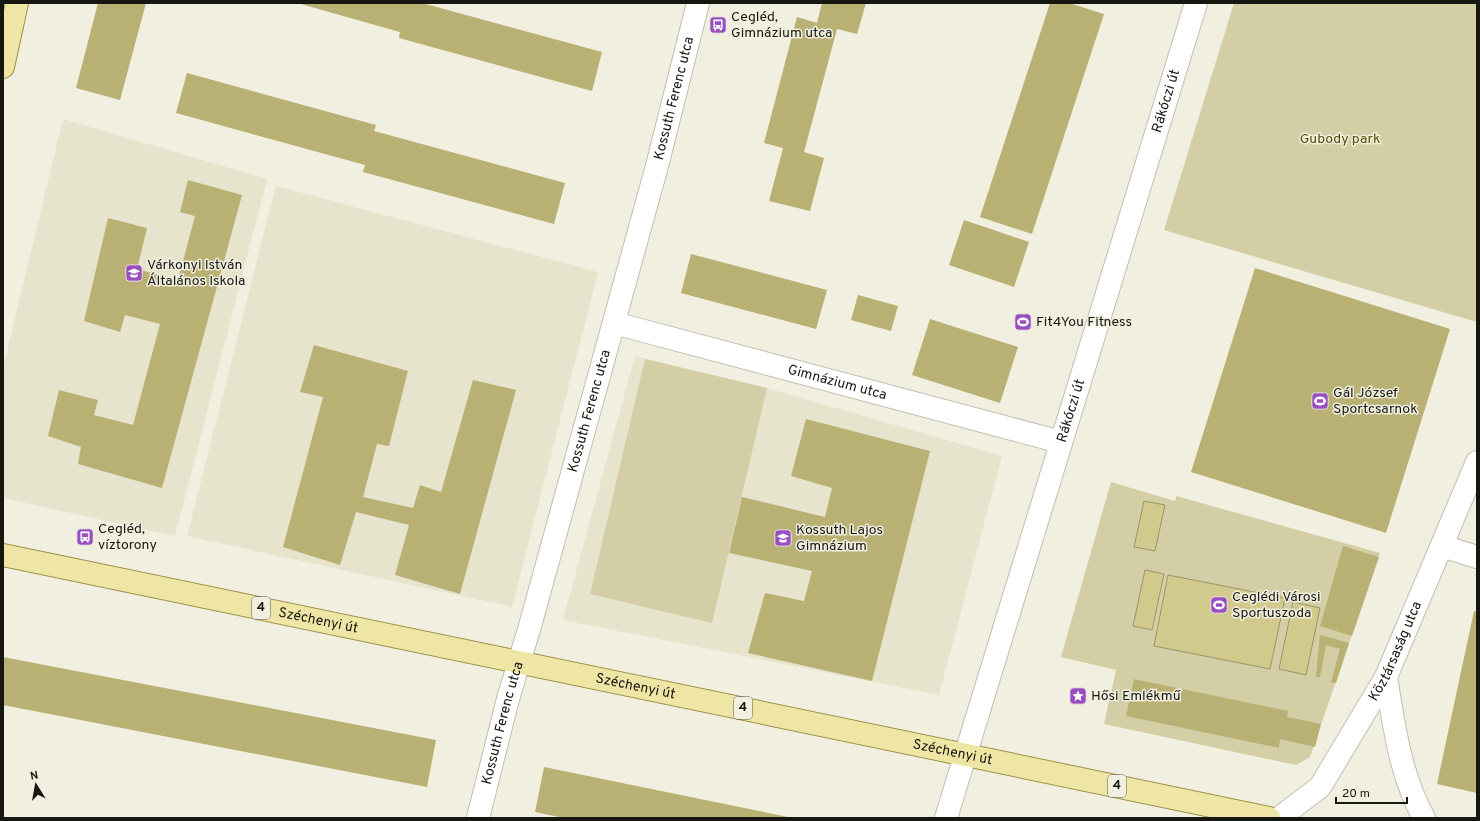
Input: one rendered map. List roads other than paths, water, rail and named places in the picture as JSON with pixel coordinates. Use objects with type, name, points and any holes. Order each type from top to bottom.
[{"type":"main road","points":[[3,67],[17,3]]},
{"type":"main road","name":"Széchenyi út","points":[[3,555],[1269,818]]},
{"type":"street","name":"Kossuth Ferenc utca","points":[[478,818],[508,699],[520,662],[657,166],[698,3]]},
{"type":"street","name":"Rákóczi út","points":[[946,818],[1196,3]]},
{"type":"street","name":"Gimnázium utca","points":[[614,324],[1061,442]]},
{"type":"street","name":"Köztársaság utca","points":[[1279,818],[1320,786],[1386,677],[1477,462]]},
{"type":"street","points":[[1442,546],[1477,557]]},
{"type":"street","points":[[1386,677],[1402,764],[1418,807],[1424,818]]},
{"type":"place","name":"Cegléd, Gimnázium utca","points":[[718,25]]},
{"type":"place","name":"Várkonyi István Általános Iskola","points":[[134,273]]},
{"type":"place","name":"Fit4You Fitness","points":[[1023,322]]},
{"type":"place","name":"Gál József Sportcsarnok","points":[[1320,401]]},
{"type":"place","name":"Cegléd, víztorony","points":[[85,537]]},
{"type":"place","name":"Kossuth Lajos Gimnázium","points":[[783,538]]},
{"type":"place","name":"Ceglédi Városi Sportuszoda","points":[[1219,605]]},
{"type":"place","name":"Hősi Emlékmű","points":[[1078,696]]},
{"type":"park label","name":"Gubody park","points":[[1340,139]]}]
